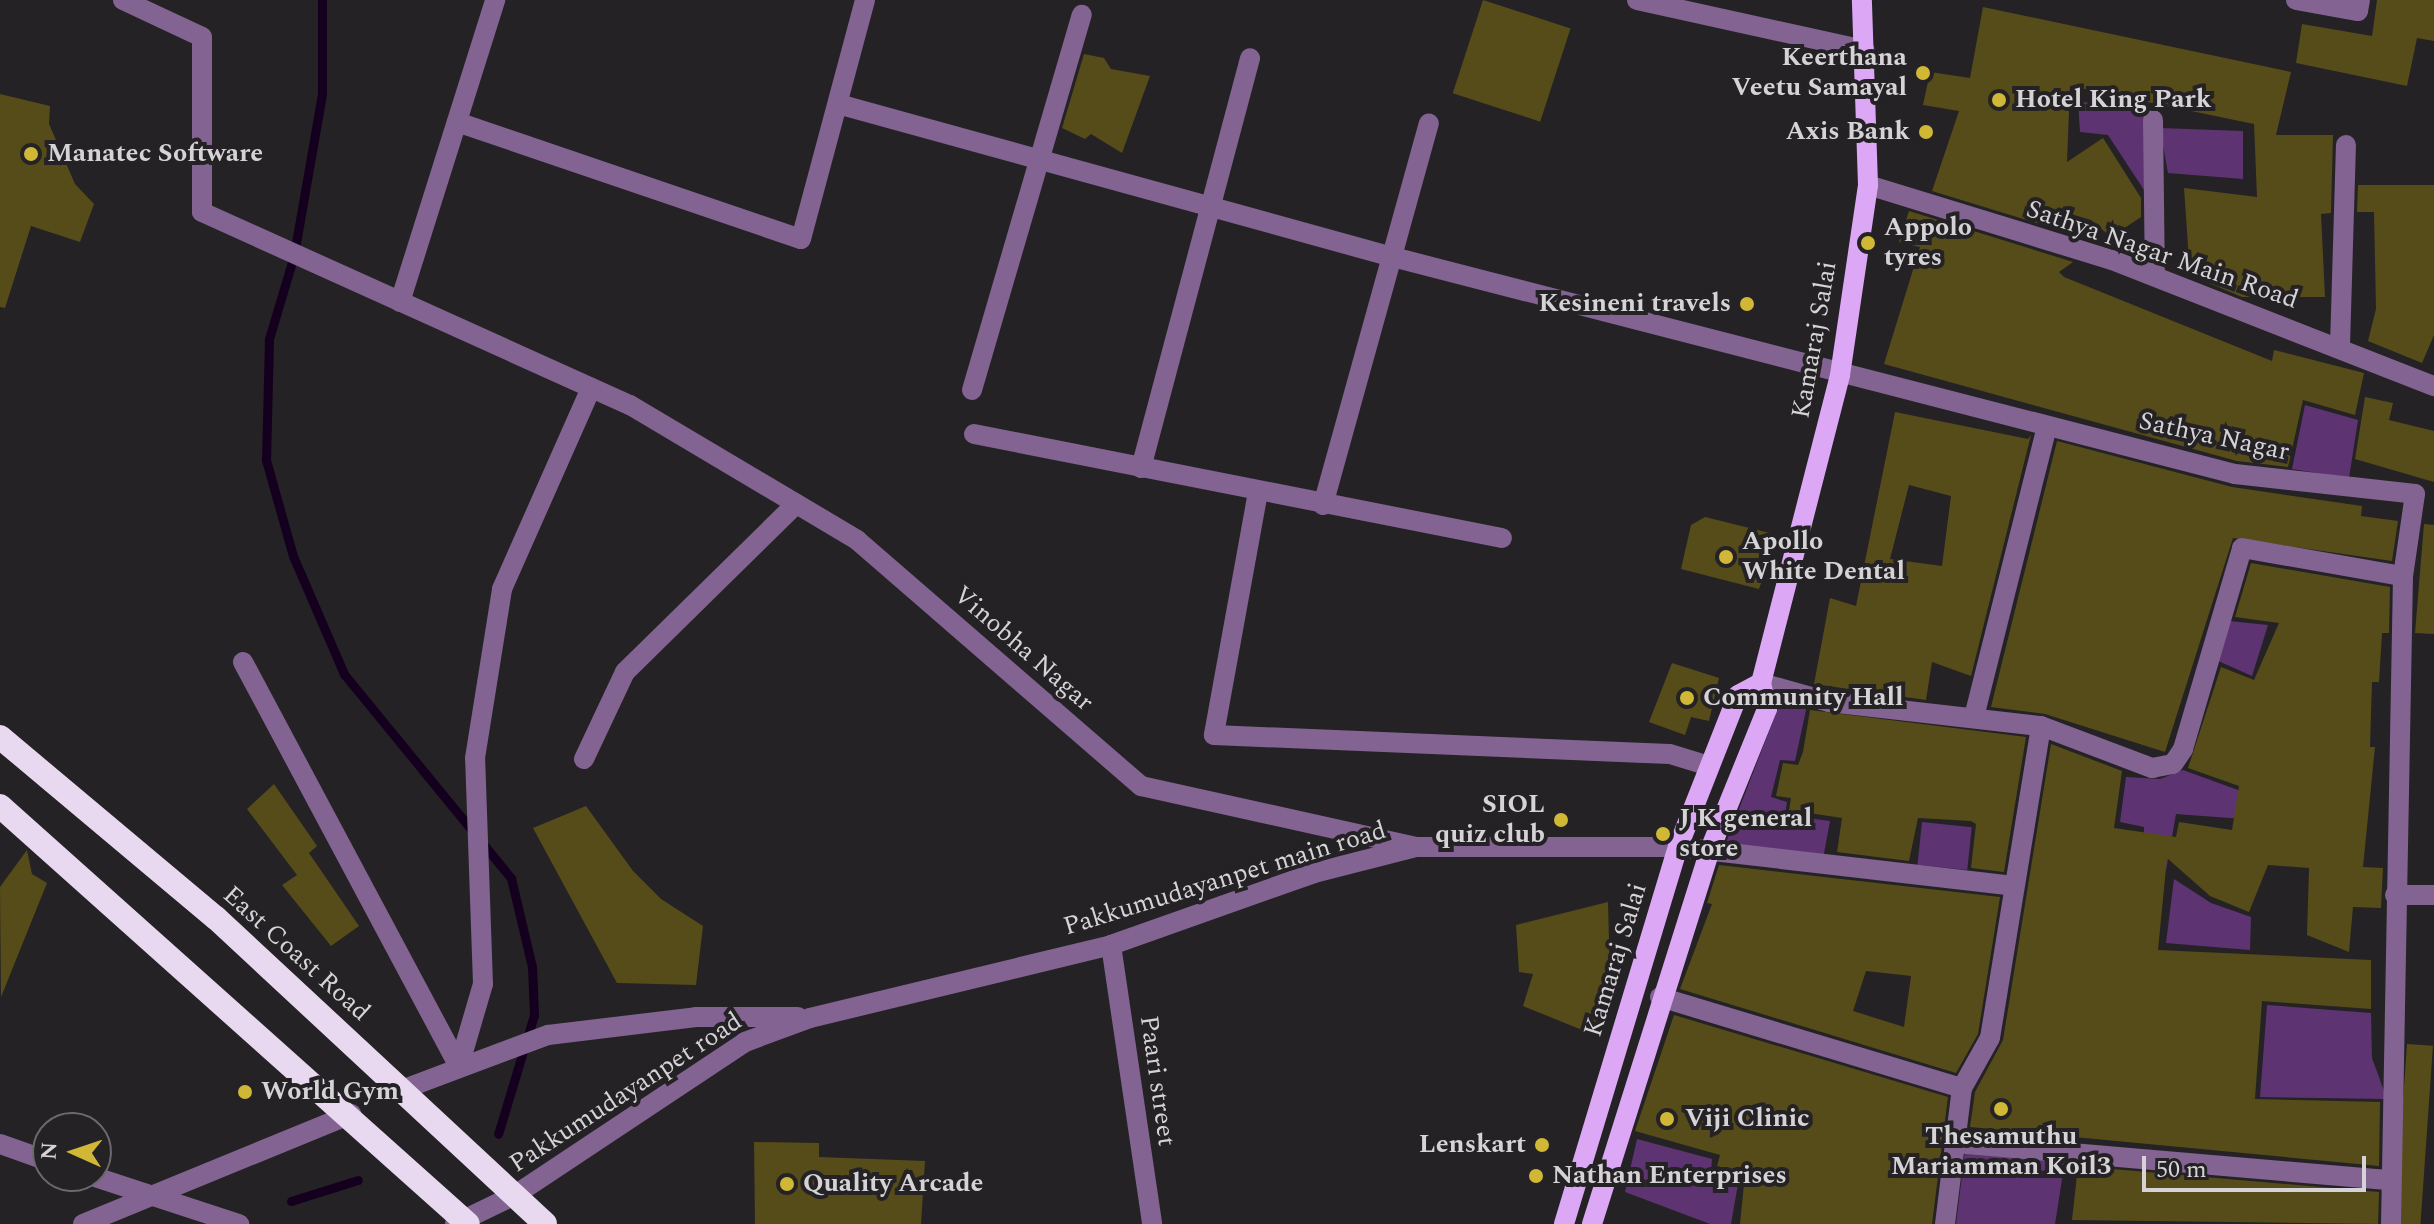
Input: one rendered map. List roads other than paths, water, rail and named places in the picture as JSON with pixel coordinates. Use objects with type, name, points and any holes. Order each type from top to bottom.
[{"type":"highway","name":"East Coast Road","points":[[0,737],[216,918],[404,1089],[545,1224]]},
{"type":"highway","points":[[0,806],[351,1114],[462,1223]]},
{"type":"main road","name":"Kamaraj Salai","points":[[1592,1224],[1660,997],[1709,852],[1767,709],[1761,683],[1840,375],[1868,185],[1862,0]]},
{"type":"main road","name":"Kamaraj Salai","points":[[1564,1224],[1678,847],[1738,695],[1761,683]]},
{"type":"street","name":"Vinobha Nagar","points":[[123,0],[202,37],[202,212],[630,405],[857,540],[1141,786],[1416,847]]},
{"type":"street","points":[[400,302],[495,0]]},
{"type":"street","points":[[457,122],[801,239],[865,0]]},
{"type":"street","points":[[1637,0],[1865,50]]},
{"type":"street","points":[[2296,0],[2358,11],[2360,0]]},
{"type":"street","points":[[972,390],[1082,15]]},
{"type":"street","points":[[1141,468],[1250,58]]},
{"type":"street","name":"Sathya Nagar","points":[[838,104],[1389,256],[1840,375],[2235,474],[2415,494],[2403,576],[2391,1224]]},
{"type":"street","points":[[2153,120],[2155,276]]},
{"type":"street","points":[[1323,505],[1389,256],[1429,123]]},
{"type":"street","points":[[2340,346],[2346,145]]},
{"type":"street","name":"Sathya Nagar Main Road","points":[[1868,185],[2155,276],[2340,346],[2434,386]]},
{"type":"street","points":[[459,1066],[483,984],[475,758],[502,589],[591,388]]},
{"type":"street","points":[[1974,717],[2047,426]]},
{"type":"street","points":[[974,434],[1502,538]]},
{"type":"street","points":[[1258,492],[1214,735],[1670,754],[1709,766]]},
{"type":"street","points":[[584,759],[625,672],[796,504]]},
{"type":"street","points":[[1761,683],[1829,702],[2041,726],[2133,766],[2173,764],[2183,749],[2242,548],[2403,576]]},
{"type":"street","points":[[243,662],[459,1066]]},
{"type":"street","points":[[1945,1224],[1962,1088],[1990,1038],[2041,726]]},
{"type":"street","name":"Pakkumudayanpet main road","points":[[810,1018],[1111,945],[1314,873],[1416,847],[1678,847],[2014,886]]},
{"type":"street","points":[[2395,895],[2434,895]]},
{"type":"street","name":"Paari street","points":[[1111,945],[1152,1224]]},
{"type":"street","points":[[1660,997],[1962,1088]]},
{"type":"street","points":[[404,1089],[512,1044],[542,1036],[696,1017],[810,1018]]},
{"type":"street","name":"Pakkumudayanpet road","points":[[462,1223],[515,1195],[745,1042],[810,1018]]},
{"type":"street","points":[[83,1224],[157,1198],[351,1114]]},
{"type":"street","points":[[1955,1143],[2390,1180]]},
{"type":"street","points":[[0,1144],[32,1155]]},
{"type":"street","points":[[112,1183],[239,1224]]},
{"type":"waterway","points":[[322,0],[322,94],[294,255],[269,339],[266,460],[293,556],[344,674],[511,878],[532,967],[534,1015],[498,1134]]},
{"type":"waterway","points":[[291,1201],[358,1180]]},
{"type":"place","name":"Keerthana Veetu Samayal","points":[[1923,73]]},
{"type":"place","name":"Hotel King Park","points":[[1999,100]]},
{"type":"place","name":"Axis Bank","points":[[1926,132]]},
{"type":"place","name":"Manatec Software","points":[[31,154]]},
{"type":"place","name":"Appolo tyres","points":[[1868,243]]},
{"type":"place","name":"Kesineni travels","points":[[1747,304]]},
{"type":"place","name":"Apollo White Dental","points":[[1726,557]]},
{"type":"place","name":"Community Hall","points":[[1687,698]]},
{"type":"place","name":"SIOL quiz club","points":[[1561,820]]},
{"type":"place","name":"J K general store","points":[[1663,834]]},
{"type":"place","name":"World Gym","points":[[245,1092]]},
{"type":"place","name":"Thesamuthu Mariamman Koil3","points":[[2001,1109]]},
{"type":"place","name":"Viji Clinic","points":[[1667,1119]]},
{"type":"place","name":"Lenskart","points":[[1542,1145]]},
{"type":"place","name":"Nathan Enterprises","points":[[1536,1176]]},
{"type":"place","name":"Quality Arcade","points":[[787,1184]]}]
